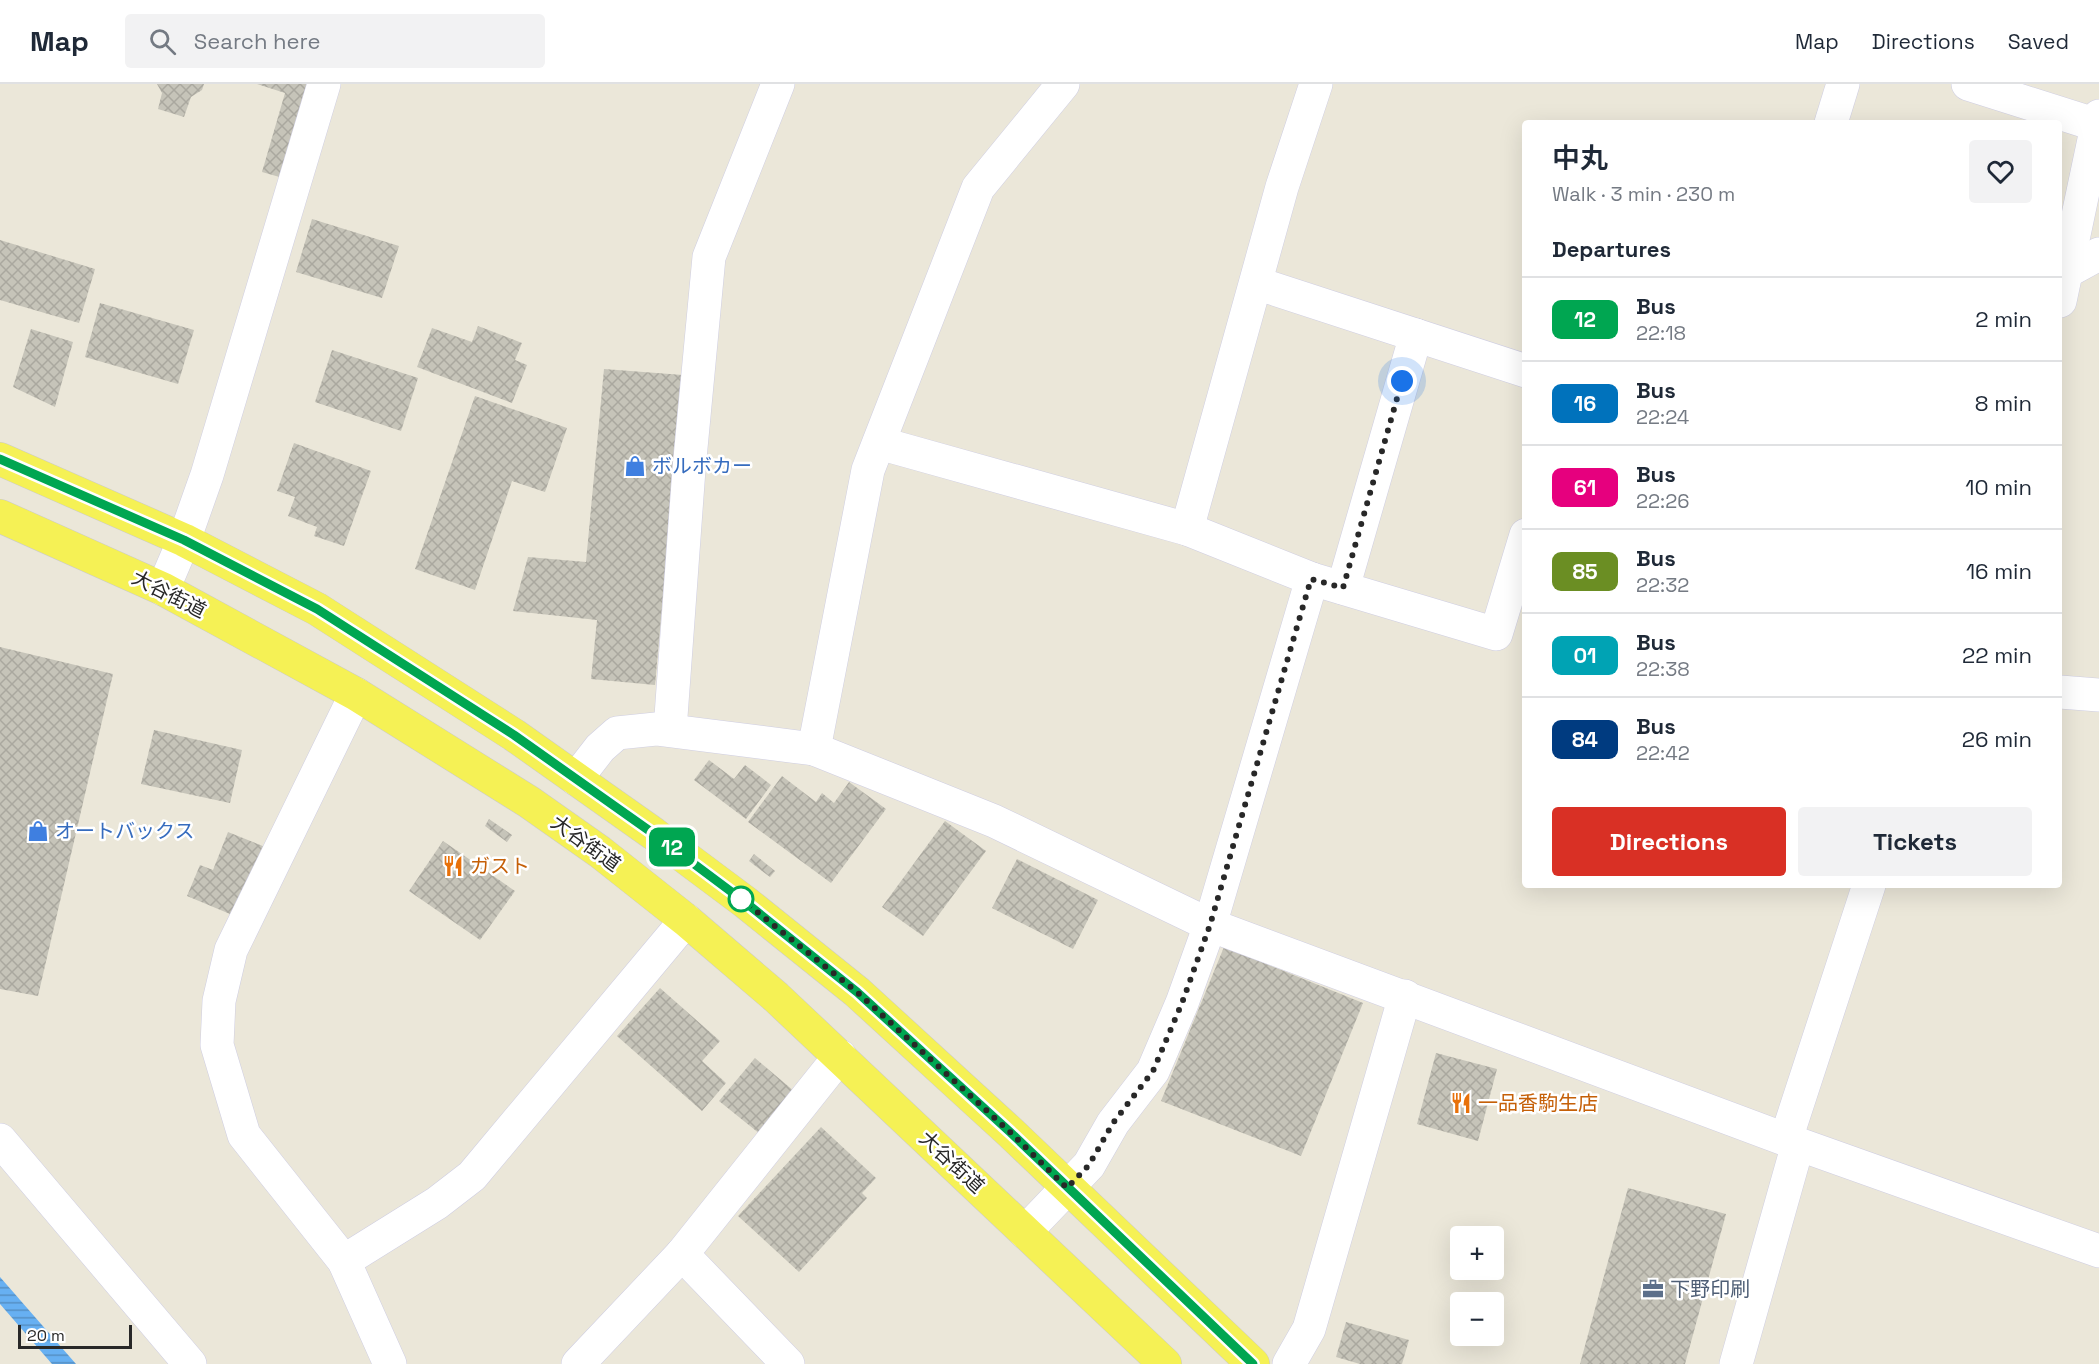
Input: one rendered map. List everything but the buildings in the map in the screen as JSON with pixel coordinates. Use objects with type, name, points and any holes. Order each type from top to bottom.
[{"type":"main road","points":[[0,459],[184,540],[317,609],[440,687],[576,779],[736,895],[857,992],[1010,1132],[1253,1364]]},
{"type":"main road","name":"大谷街道","points":[[0,516],[163,589],[356,694],[529,802],[600,852],[686,921],[776,998],[1165,1364]]},
{"type":"street","points":[[163,589],[184,540],[207,475],[324,84]]},
{"type":"street","points":[[670,730],[689,469],[709,257],[778,84]]},
{"type":"street","points":[[814,749],[868,470],[978,188],[1063,84]]},
{"type":"street","points":[[1187,529],[1282,187],[1316,84]]},
{"type":"street","points":[[1832,120],[1843,84]]},
{"type":"street","points":[[1968,84],[2098,121],[2063,287]]},
{"type":"street","points":[[2063,287],[2099,254]]},
{"type":"street","points":[[1256,283],[1522,370]]},
{"type":"street","points":[[1343,588],[1416,335]]},
{"type":"street","points":[[879,443],[1187,529],[1311,579],[1496,634],[1522,548]]},
{"type":"street","points":[[1025,1232],[1089,1165],[1113,1123],[1153,1071],[1182,1003],[1210,925],[1311,579]]},
{"type":"street","points":[[2062,692],[2099,695]]},
{"type":"street","points":[[356,694],[231,950],[219,1001],[217,1045],[244,1135],[344,1262],[390,1364]]},
{"type":"street","points":[[576,779],[600,748],[617,734],[656,729],[814,749],[994,821],[1210,925],[1792,1142],[2099,1251]]},
{"type":"street","points":[[1737,1364],[1792,1142],[1868,888]]},
{"type":"street","points":[[344,1262],[437,1203],[472,1176],[686,921]]},
{"type":"street","points":[[1289,1364],[1309,1329],[1405,996]]},
{"type":"street","points":[[578,1364],[682,1254],[840,1056]]},
{"type":"street","points":[[0,1140],[190,1364]]},
{"type":"street","points":[[682,1254],[788,1364]]},
{"type":"water","points":[[0,1277],[76,1364],[52,1364],[0,1304]]},
{"type":"bus line","name":"12","points":[[0,459],[184,540],[317,609],[514,735],[654,834],[745,902],[857,992],[1010,1132],[1253,1364]]},
{"type":"place","name":"ボルボカー","points":[[635,466]]},
{"type":"place","name":"オートバックス","points":[[38,831]]},
{"type":"place","name":"ガスト","points":[[453,866]]},
{"type":"place","name":"一品香駒生店","points":[[1461,1103]]},
{"type":"place","name":"下野印刷","points":[[1653,1289]]},
{"type":"route","points":[[741,899],[857,992],[1010,1132],[1067,1188],[1089,1165],[1113,1123],[1153,1071],[1182,1003],[1210,925],[1311,579],[1343,588],[1402,381]]}]
